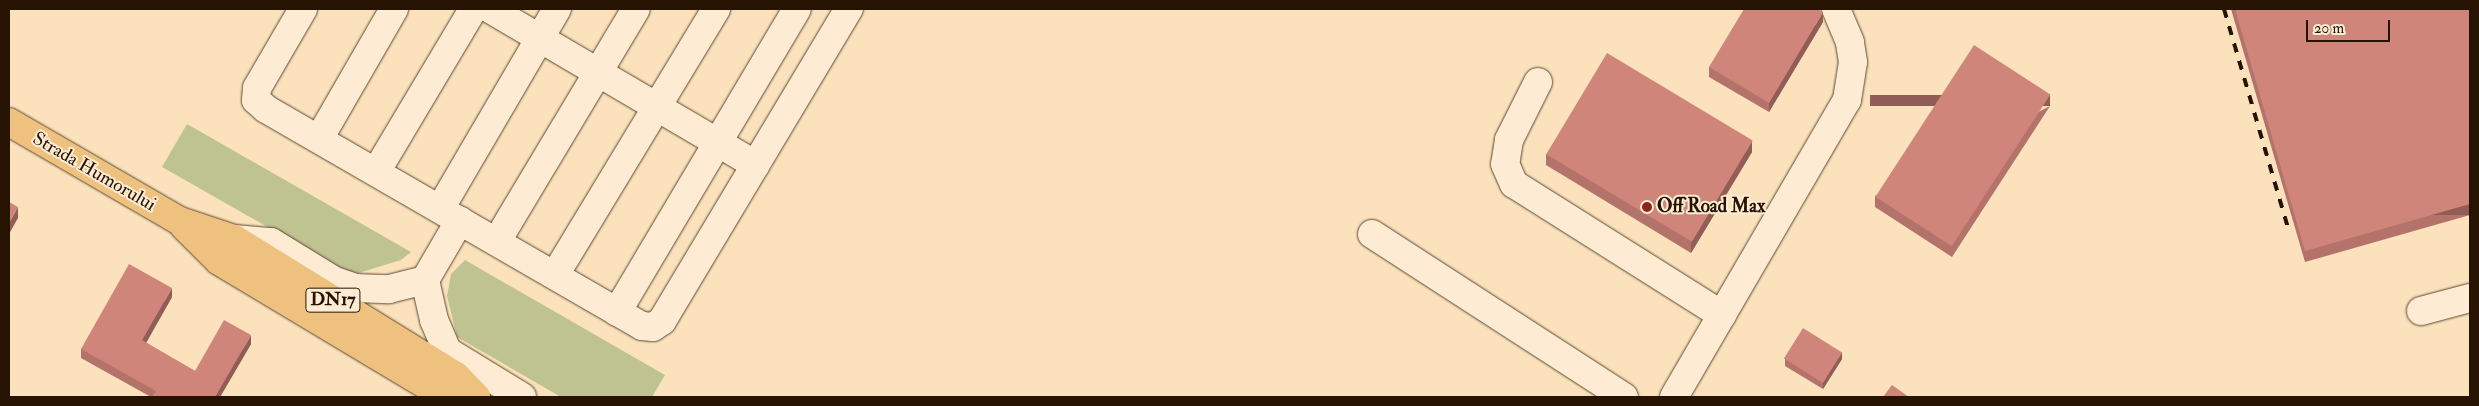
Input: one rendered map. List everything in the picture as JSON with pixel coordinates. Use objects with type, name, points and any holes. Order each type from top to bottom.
[{"type":"main road","name":"Strada Humorului","points":[[9,122],[180,221],[234,239],[456,376],[476,397]]},
{"type":"main road","name":"Strada Humorului","points":[[180,221],[220,261],[446,397]]},
{"type":"lane","points":[[302,9],[257,88],[256,100],[266,110],[450,214],[617,312],[642,326],[653,327],[662,321],[849,9]]},
{"type":"lane","points":[[319,140],[394,9]]},
{"type":"lane","points":[[376,172],[473,9]]},
{"type":"lane","points":[[490,9],[756,165]]},
{"type":"lane","points":[[522,397],[447,351],[434,320],[426,280],[450,214],[540,38],[557,9]]},
{"type":"lane","points":[[496,241],[636,9]]},
{"type":"lane","points":[[555,276],[716,9]]},
{"type":"lane","points":[[617,312],[797,9]]},
{"type":"lane","points":[[1674,397],[1847,100],[1852,62],[1850,42],[1836,9]]},
{"type":"lane","points":[[1538,82],[1509,140],[1505,164],[1514,184],[1722,315]]},
{"type":"lane","points":[[1372,234],[1624,397]]},
{"type":"lane","points":[[234,239],[272,242],[335,281],[355,288],[389,289],[426,280]]},
{"type":"lane","points":[[2421,311],[2470,298]]},
{"type":"green space","points":[[187,124],[411,252],[401,260],[352,275],[162,167]]},
{"type":"green space","points":[[465,260],[665,375],[652,397],[561,397],[457,337],[447,296],[451,274]]},
{"type":"building","points":[[1744,9],[1817,9],[1823,12],[1769,103],[1709,67]]},
{"type":"building","points":[[2235,9],[2470,9],[2470,204],[2305,251]]},
{"type":"building","points":[[1974,45],[2050,95],[1952,246],[1875,197]]},
{"type":"building","points":[[1607,53],[1753,141],[1692,242],[1546,154]]},
{"type":"building","points":[[9,202],[18,207],[9,223]]},
{"type":"building","points":[[129,264],[172,288],[142,340],[195,371],[224,320],[251,335],[215,397],[152,397],[156,391],[81,349]]},
{"type":"building","points":[[1803,328],[1842,352],[1823,383],[1784,359]]},
{"type":"building","points":[[1892,385],[1909,397],[1883,397]]},
{"type":"railway","points":[[2224,9],[2289,231]]},
{"type":"place","name":"Off Road Max","points":[[1647,207]]}]
